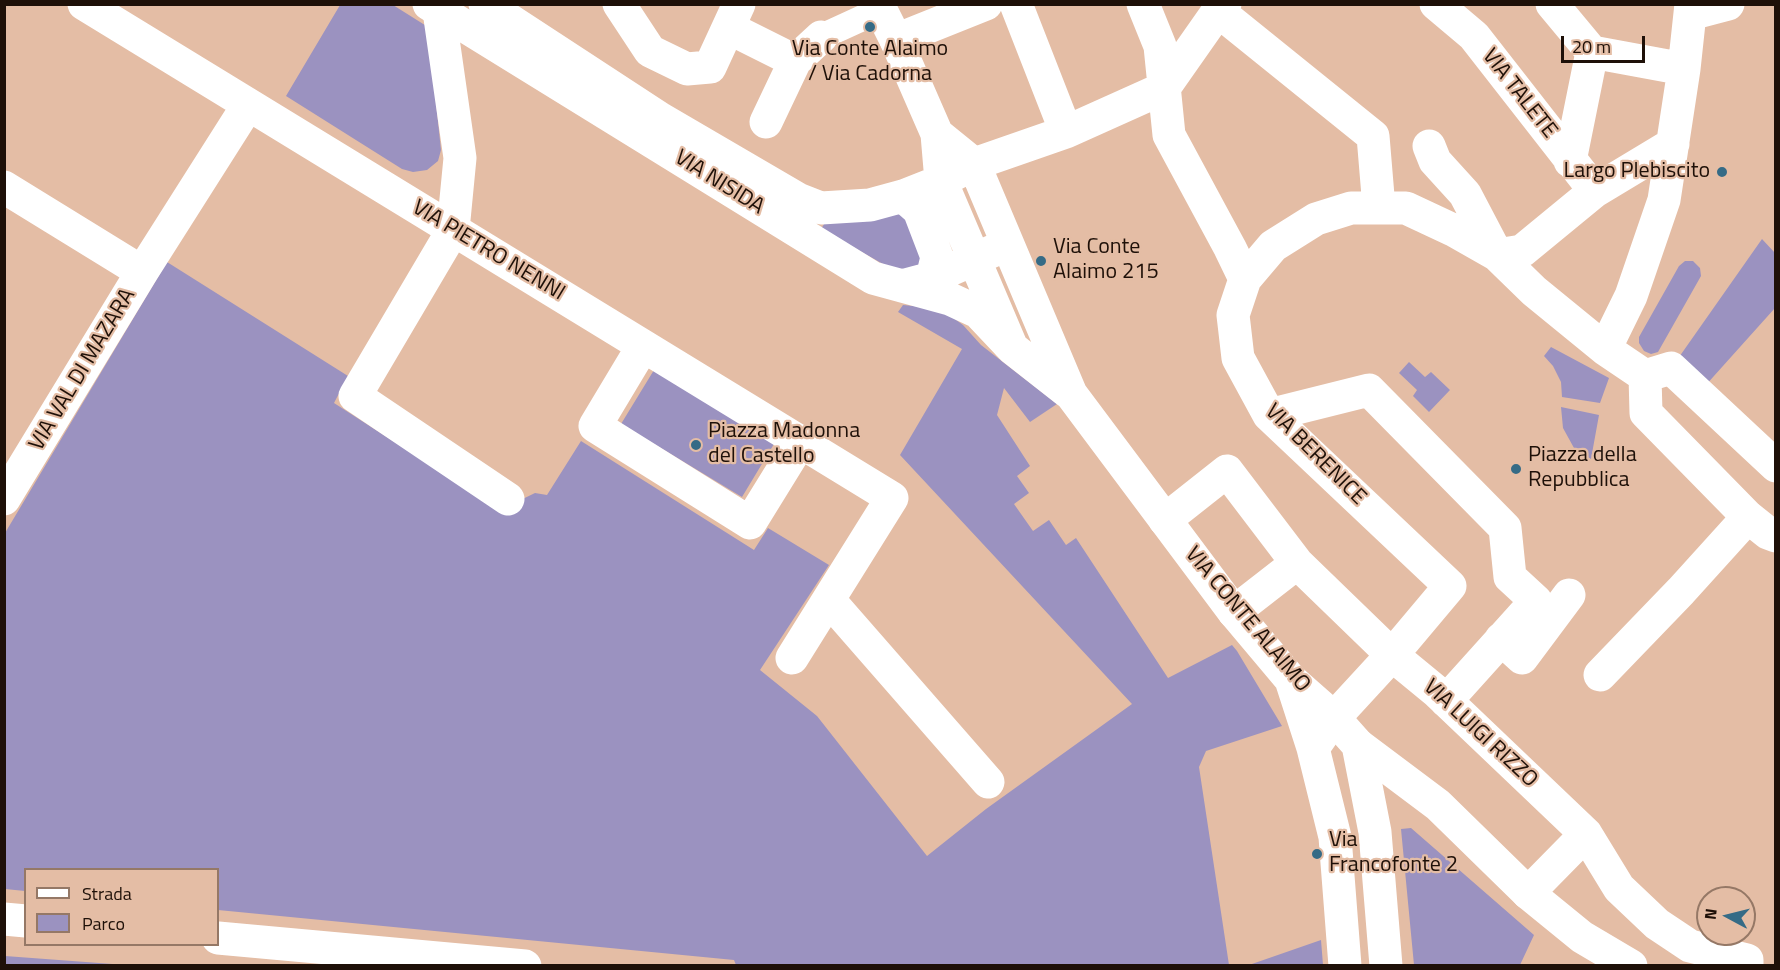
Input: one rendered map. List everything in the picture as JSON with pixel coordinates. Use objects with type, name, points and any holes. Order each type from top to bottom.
[{"type":"street","name":"VIA PIETRO NENNI","points":[[84,4],[892,498],[829,600]]},
{"type":"street","name":"VIA NISIDA","points":[[486,4],[662,119],[798,199],[821,208],[870,205],[903,196],[941,182],[974,164],[1066,132],[1164,88]]},
{"type":"street","points":[[619,4],[650,51],[687,69],[710,67],[734,16],[795,61]]},
{"type":"street","points":[[896,40],[986,4]]},
{"type":"street","points":[[1016,4],[1066,132]]},
{"type":"street","points":[[1143,4],[1160,46],[1169,135],[1245,279]]},
{"type":"street","name":"VIA TALETE","points":[[1436,4],[1474,36],[1595,191]]},
{"type":"street","points":[[1552,4],[1592,52],[1684,69]]},
{"type":"street","points":[[1605,349],[1631,296],[1664,200],[1691,9],[1728,4]]},
{"type":"street","points":[[766,122],[795,61],[821,37],[879,7],[937,134],[941,182],[1012,348]]},
{"type":"street","name":"VIA NISIDA","points":[[434,8],[873,278],[917,282],[978,312],[1012,348],[1071,394]]},
{"type":"street","points":[[434,8],[460,158],[453,230],[356,396],[508,499]]},
{"type":"street","points":[[1164,88],[1222,8],[1373,136],[1379,208]]},
{"type":"street","points":[[1570,161],[1592,52]]},
{"type":"street","name":"VIA VAL DI MAZARA","points":[[4,499],[142,272],[248,105]]},
{"type":"street","points":[[937,134],[974,164],[1071,394]]},
{"type":"street","points":[[1429,146],[1435,161],[1465,194],[1497,255],[1522,251],[1595,191],[1673,144]]},
{"type":"street","points":[[4,187],[142,272]]},
{"type":"street","points":[[903,196],[919,210],[937,256],[917,282]]},
{"type":"street","name":"VIA BERENICE","points":[[1392,655],[1450,586],[1269,415],[1238,358],[1233,315],[1245,279],[1273,246],[1316,219],[1351,208],[1406,208],[1453,230],[1497,255],[1534,291],[1605,349],[1645,376]]},
{"type":"street","points":[[917,282],[1007,245]]},
{"type":"street","points":[[643,346],[595,426],[750,523],[800,442]]},
{"type":"street","points":[[1776,466],[1671,368],[1645,376],[1646,413],[1748,517],[1768,533],[1776,536]]},
{"type":"street","points":[[1269,415],[1369,390],[1505,528],[1510,577],[1536,602],[1446,701]]},
{"type":"street","name":"VIA CONTE ALAIMO","points":[[1071,394],[1234,612],[1292,681],[1334,718],[1358,745],[1438,805],[1528,893],[1582,937],[1631,966]]},
{"type":"street","name":"VIA LUIGI RIZZO","points":[[1166,520],[1227,471],[1297,563],[1392,655],[1437,692],[1586,834],[1619,888],[1657,924],[1690,946],[1748,960],[1747,966]]},
{"type":"street","points":[[1600,675],[1748,517]]},
{"type":"street","points":[[1234,612],[1297,563]]},
{"type":"street","points":[[1501,639],[1522,658],[1569,596]]},
{"type":"street","points":[[792,658],[829,600],[988,782]]},
{"type":"street","points":[[1313,748],[1334,718],[1392,655]]},
{"type":"street","points":[[1292,681],[1313,748],[1335,837],[1345,966]]},
{"type":"street","points":[[1358,745],[1375,832],[1386,966]]},
{"type":"street","points":[[1528,893],[1586,834]]},
{"type":"street","points":[[4,919],[24,921]]},
{"type":"street","points":[[219,938],[525,966]]},
{"type":"green space","points":[[340,5],[393,5],[428,27],[441,150],[438,161],[427,170],[413,172],[402,169],[286,96]]},
{"type":"green space","points":[[908,215],[925,260],[908,272],[890,268],[821,229],[826,221]]},
{"type":"green space","points":[[1762,239],[1775,253],[1775,308],[1705,386],[1677,360]]},
{"type":"green space","points":[[1685,261],[1693,261],[1700,268],[1701,276],[1658,352],[1651,354],[1644,351],[1639,343],[1639,337],[1679,266]]},
{"type":"green space","points":[[167,262],[348,376],[334,403],[500,510],[535,493],[547,495],[581,441],[754,550],[768,528],[829,565],[760,670],[817,716],[927,856],[986,809],[1132,704],[900,455],[962,349],[898,312],[903,305],[935,308],[963,325],[981,345],[1057,404],[1030,422],[1004,388],[997,415],[1030,466],[1017,476],[1029,493],[1014,504],[1033,531],[1049,520],[1066,545],[1076,538],[1168,678],[1232,645],[1282,726],[1206,751],[1199,767],[1229,965],[736,965],[734,960],[219,910],[219,868],[24,868],[24,891],[5,889],[5,533]]},
{"type":"green space","points":[[1551,347],[1609,378],[1600,403],[1562,397],[1561,382],[1553,366],[1544,356]]},
{"type":"green space","points":[[1409,362],[1425,377],[1431,372],[1450,390],[1429,412],[1413,396],[1417,390],[1399,373]]},
{"type":"green space","points":[[654,370],[774,444],[742,497],[621,424]]},
{"type":"green space","points":[[1561,407],[1599,415],[1591,459],[1574,448],[1563,428]]},
{"type":"green space","points":[[1411,828],[1534,935],[1520,965],[1414,965],[1401,829]]},
{"type":"green space","points":[[1321,940],[1323,965],[1249,965]]},
{"type":"green space","points":[[5,956],[126,965],[5,965]]},
{"type":"place","name":"Via Conte Alaimo / Via Cadorna","points":[[870,27]]},
{"type":"place","name":"Largo Plebiscito","points":[[1722,172]]},
{"type":"place","name":"Via Conte Alaimo 215","points":[[1041,261]]},
{"type":"place","name":"Piazza Madonna del Castello","points":[[696,445]]},
{"type":"place","name":"Piazza della Repubblica","points":[[1516,469]]},
{"type":"place","name":"Via Francofonte 2","points":[[1317,854]]}]
